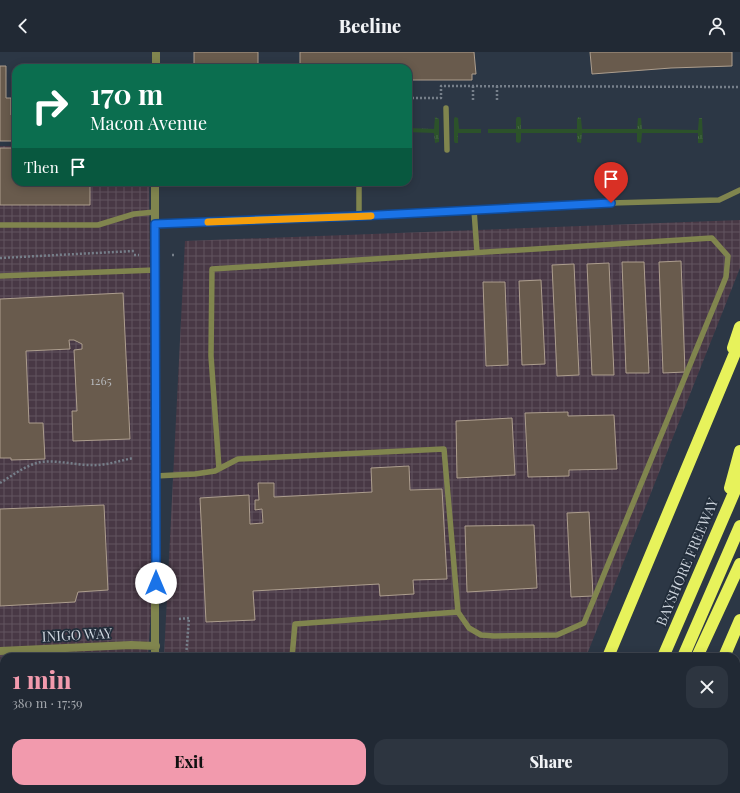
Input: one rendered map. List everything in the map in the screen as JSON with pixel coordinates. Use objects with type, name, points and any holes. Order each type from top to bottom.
[{"type":"highway","points":[[721,387],[740,327]]},
{"type":"highway","points":[[610,653],[740,341]]},
{"type":"highway","points":[[721,522],[740,451]]},
{"type":"highway","name":"BAYSHORE FREEWAY","points":[[665,653],[740,479]]},
{"type":"highway","points":[[685,653],[740,526]]},
{"type":"highway","points":[[699,653],[740,564]]},
{"type":"highway","points":[[726,653],[740,620]]},
{"type":"street","points":[[156,52],[156,64]]},
{"type":"street","points":[[155,186],[155,653]]},
{"type":"street","points":[[155,224],[359,216],[611,203]]},
{"type":"street","name":"INIGO WAY","points":[[0,651],[131,645],[156,646]]},
{"type":"lane","points":[[446,108],[447,150]]},
{"type":"lane","points":[[359,186],[359,216]]},
{"type":"lane","points":[[611,203],[719,200],[740,190]]},
{"type":"lane","points":[[474,210],[477,252]]},
{"type":"lane","points":[[0,225],[98,225],[134,214],[155,212]]},
{"type":"lane","points":[[155,476],[195,474],[216,471],[238,459],[444,449],[458,612],[469,628],[481,635],[557,635],[584,623],[726,277],[728,256],[712,238],[212,269],[211,356],[219,469]]},
{"type":"lane","points":[[0,276],[155,270]]},
{"type":"lane","points":[[292,653],[295,624],[458,612]]},
{"type":"path","points":[[412,98],[441,98],[441,86],[740,87]]},
{"type":"path","points":[[473,86],[473,100]]},
{"type":"path","points":[[497,86],[497,101]]},
{"type":"path","points":[[0,258],[134,252]]},
{"type":"path","points":[[134,256],[139,255]]},
{"type":"path","points":[[0,483],[28,466],[41,462],[56,461],[93,466],[133,458]]},
{"type":"path","points":[[179,619],[189,618],[186,653]]},
{"type":"shaded area","points":[[0,146],[12,146],[12,186],[149,186],[153,579],[148,653],[0,653]]},
{"type":"shaded area","points":[[740,220],[740,268],[588,653],[164,653],[185,241]]},
{"type":"green space","points":[[435,117],[439,119],[439,142],[435,143],[434,133],[412,132],[412,128],[434,129]]},
{"type":"green space","points":[[455,117],[458,118],[459,129],[481,129],[481,133],[458,133],[458,143],[455,143]]},
{"type":"green space","points":[[517,117],[520,117],[521,119],[521,129],[577,129],[577,118],[580,117],[582,129],[637,129],[638,118],[641,118],[642,129],[698,130],[699,118],[702,118],[703,142],[698,143],[698,133],[642,133],[641,143],[637,142],[637,133],[582,133],[581,143],[577,142],[577,133],[521,133],[521,141],[519,143],[516,142],[516,133],[488,133],[488,129],[516,129]]},
{"type":"building","points":[[194,52],[258,52],[258,64],[194,64]]},
{"type":"building","points":[[300,52],[474,52],[476,74],[472,74],[472,80],[412,80],[412,64],[300,64]]},
{"type":"building","points":[[590,52],[732,52],[732,66],[671,68],[592,74]]},
{"type":"building","points":[[0,66],[6,66],[6,98],[11,98],[12,141],[0,141]]},
{"type":"building","points":[[0,148],[12,148],[12,186],[90,186],[90,205],[0,205]]},
{"type":"building","points":[[681,261],[685,372],[663,373],[659,262]]},
{"type":"building","points":[[622,262],[644,262],[649,373],[626,373]]},
{"type":"building","points":[[609,263],[614,375],[592,375],[587,264]]},
{"type":"building","points":[[574,264],[579,375],[557,376],[552,265]]},
{"type":"building","points":[[541,280],[545,364],[522,365],[519,281]]},
{"type":"building","points":[[483,282],[505,282],[508,365],[486,366]]},
{"type":"building","points":[[123,293],[130,439],[73,441],[72,411],[77,411],[74,350],[82,349],[82,344],[74,340],[69,340],[70,349],[26,351],[29,423],[43,423],[45,459],[11,460],[11,458],[0,458],[0,299]]},
{"type":"building","points":[[568,412],[568,416],[614,415],[617,469],[569,470],[569,476],[528,477],[525,413]]},
{"type":"building","points":[[512,418],[515,475],[457,478],[456,421]]},
{"type":"building","points":[[409,466],[410,490],[442,489],[447,579],[413,580],[414,594],[380,596],[379,584],[253,591],[255,620],[206,622],[200,498],[249,495],[250,524],[263,523],[262,509],[255,510],[255,500],[259,500],[258,483],[274,483],[274,497],[372,492],[371,468]]},
{"type":"building","points":[[104,505],[108,590],[78,592],[75,602],[0,606],[0,509]]},
{"type":"building","points":[[589,512],[593,596],[571,597],[567,513]]},
{"type":"building","points":[[534,525],[537,588],[467,592],[465,526]]},
{"type":"slow traffic","points":[[208,222],[371,216]]},
{"type":"route","points":[[156,583],[155,224],[359,216],[611,203]]}]
